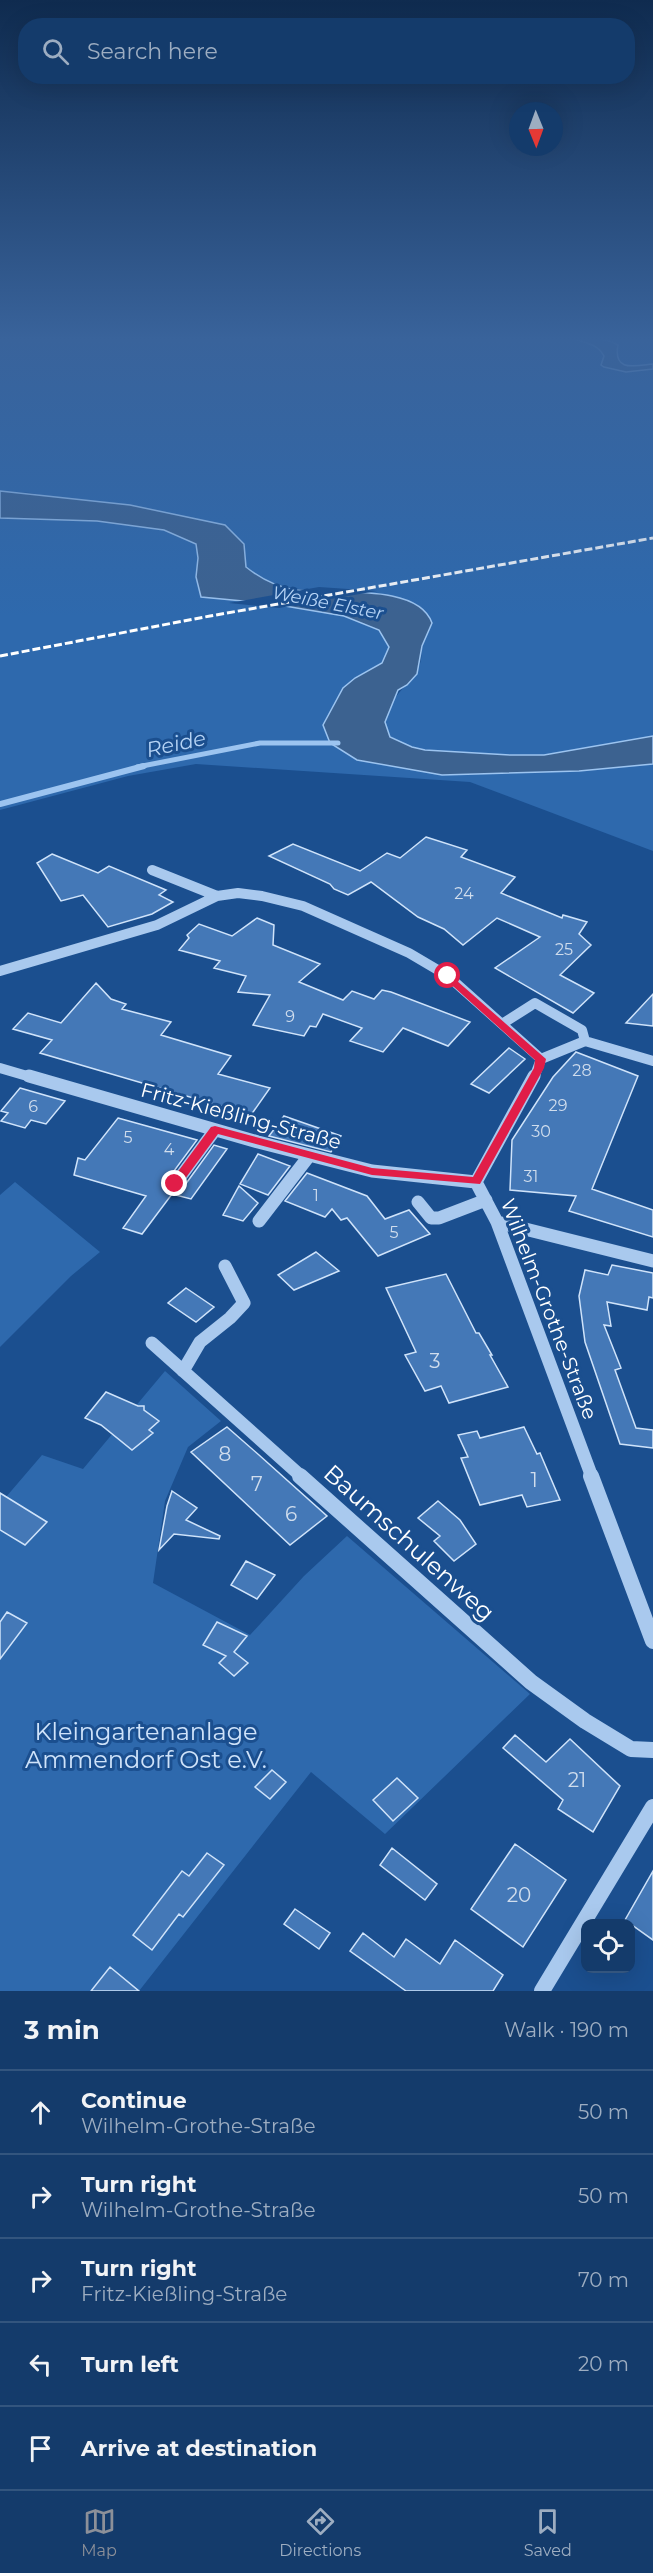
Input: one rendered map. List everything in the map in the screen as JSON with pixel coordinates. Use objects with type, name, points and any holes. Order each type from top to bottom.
[{"type":"street","points":[[152,870],[217,896]]},
{"type":"street","points":[[0,971],[157,925],[217,896],[238,893],[262,896],[303,906],[409,953],[448,976],[540,1059]]},
{"type":"street","points":[[501,1024],[535,1003],[582,1030],[585,1041]]},
{"type":"street","points":[[540,1059],[585,1041],[653,1061]]},
{"type":"street","points":[[476,1182],[539,1068],[540,1059]]},
{"type":"street","name":"Fritz-Kießling-Straße","points":[[0,1068],[215,1130],[372,1172],[476,1182]]},
{"type":"street","points":[[175,1184],[215,1130]]},
{"type":"street","points":[[259,1221],[309,1156]]},
{"type":"street","name":"Wilhelm-Grothe-Straße","points":[[476,1182],[497,1222],[653,1641]]},
{"type":"street","points":[[418,1202],[431,1218],[439,1218],[486,1200]]},
{"type":"street","points":[[497,1222],[653,1262]]},
{"type":"street","points":[[183,1371],[203,1339],[235,1316],[244,1303],[225,1266]]},
{"type":"street","name":"Baumschulenweg","points":[[152,1343],[531,1682],[631,1749],[653,1750]]},
{"type":"street","points":[[542,1991],[653,1807]]},
{"type":"green space","points":[[0,431],[653,431],[653,736],[544,755],[478,754],[412,747],[390,737],[386,725],[386,715],[390,706],[416,673],[420,664],[428,628],[430,618],[411,603],[367,592],[292,588],[268,581],[246,567],[244,544],[31,493],[0,491]]},
{"type":"green space","points":[[0,518],[97,521],[164,530],[196,544],[198,558],[196,577],[273,604],[344,616],[379,630],[389,647],[382,663],[355,678],[323,725],[442,775],[579,771],[653,764],[653,851],[470,782],[196,764],[128,776],[0,810]]},
{"type":"green space","points":[[15,1182],[100,1252],[71,1276],[0,1347],[0,1195]]},
{"type":"green space","name":"Kleingartenanlage Ammendorf Ost e.V.","points":[[165,1371],[221,1421],[188,1447],[165,1501],[153,1583],[250,1635],[304,1576],[347,1536],[530,1694],[385,1834],[311,1772],[139,1991],[0,1991],[0,1504],[42,1455],[83,1469]]},
{"type":"water","name":"Weiße Elster","points":[[0,491],[130,505],[225,525],[244,544],[246,567],[275,585],[296,590],[372,593],[410,601],[424,610],[432,623],[422,646],[417,674],[407,685],[398,690],[385,722],[390,737],[412,747],[425,750],[544,755],[653,736],[653,764],[579,771],[442,775],[357,760],[330,743],[323,725],[343,688],[355,678],[382,663],[389,647],[379,630],[344,616],[273,604],[201,597],[196,577],[198,558],[196,544],[164,530],[97,521],[0,518]]},
{"type":"pier","points":[[319,587],[377,591],[279,608],[229,603]]},
{"type":"building","points":[[426,837],[467,850],[461,857],[515,877],[501,893],[562,918],[563,915],[587,922],[579,934],[591,945],[560,975],[594,993],[573,1013],[495,968],[540,937],[497,918],[463,945],[444,929],[418,917],[371,882],[348,895],[334,889],[330,884],[269,856],[293,844],[360,871],[387,853],[400,858]]},
{"type":"building","points":[[52,854],[98,873],[109,866],[166,890],[159,895],[173,902],[152,914],[108,927],[83,895],[61,901],[37,863]]},
{"type":"building","points":[[257,918],[274,925],[273,945],[320,964],[299,982],[343,1000],[352,991],[374,999],[382,990],[391,992],[470,1022],[448,1046],[403,1028],[383,1052],[350,1041],[362,1028],[323,1014],[316,1027],[310,1026],[304,1036],[253,1025],[270,995],[238,992],[246,976],[214,968],[220,961],[179,950],[189,938],[187,935],[199,924],[232,936]]},
{"type":"building","points":[[96,983],[111,999],[126,1004],[122,1009],[171,1022],[161,1035],[231,1056],[218,1074],[270,1088],[251,1115],[40,1053],[52,1040],[13,1029],[28,1013],[61,1023]]},
{"type":"building","points":[[653,994],[653,1026],[626,1023]]},
{"type":"building","points":[[509,1048],[525,1059],[489,1093],[471,1084]]},
{"type":"building","points":[[576,1052],[638,1076],[592,1189],[653,1210],[653,1237],[569,1211],[576,1196],[510,1190],[512,1140],[553,1077]]},
{"type":"building","points":[[20,1088],[65,1101],[46,1124],[31,1120],[25,1128],[1,1121],[8,1113],[1,1111]]},
{"type":"building","points":[[284,1116],[341,1136],[331,1152],[269,1136]]},
{"type":"building","points":[[118,1118],[197,1140],[168,1179],[167,1187],[173,1192],[182,1189],[214,1145],[227,1149],[191,1199],[172,1194],[142,1234],[123,1228],[146,1196],[74,1175],[78,1158],[85,1160]]},
{"type":"building","points":[[258,1154],[290,1166],[268,1195],[240,1184]]},
{"type":"building","points":[[307,1173],[367,1196],[385,1219],[409,1210],[430,1234],[378,1256],[347,1218],[341,1220],[332,1209],[325,1217],[285,1201]]},
{"type":"building","points":[[239,1186],[258,1203],[243,1221],[223,1215]]},
{"type":"building","points":[[316,1252],[339,1271],[294,1290],[278,1275]]},
{"type":"building","points":[[612,1265],[653,1273],[653,1298],[649,1297],[647,1310],[607,1302],[611,1326],[604,1325],[621,1368],[615,1370],[636,1428],[653,1430],[653,1448],[620,1444],[585,1342],[579,1296],[585,1270],[608,1275]]},
{"type":"building","points":[[446,1274],[476,1333],[479,1333],[508,1387],[449,1403],[441,1386],[425,1391],[405,1355],[416,1352],[386,1288]]},
{"type":"building","points":[[186,1288],[214,1307],[196,1322],[168,1303]]},
{"type":"building","points":[[106,1392],[138,1406],[144,1406],[144,1410],[159,1421],[149,1430],[153,1433],[132,1450],[101,1425],[85,1418]]},
{"type":"building","points":[[227,1427],[327,1516],[290,1545],[191,1452]]},
{"type":"building","points":[[524,1427],[537,1454],[540,1453],[560,1500],[527,1507],[522,1495],[480,1505],[461,1458],[468,1457],[458,1435],[477,1431],[480,1438]]},
{"type":"building","points":[[172,1491],[197,1508],[186,1520],[220,1536],[219,1539],[174,1534],[159,1550]]},
{"type":"building","points":[[0,1493],[47,1522],[25,1545],[0,1530]]},
{"type":"building","points":[[438,1501],[460,1520],[476,1544],[454,1561],[434,1541],[440,1536],[418,1518]]},
{"type":"building","points":[[246,1561],[275,1575],[257,1599],[231,1585]]},
{"type":"building","points":[[7,1612],[27,1623],[0,1659],[0,1622]]},
{"type":"building","points":[[217,1622],[247,1636],[234,1652],[248,1663],[234,1676],[219,1663],[226,1656],[203,1645]]},
{"type":"building","points":[[515,1735],[546,1762],[570,1739],[620,1786],[593,1832],[558,1809],[563,1800],[503,1748]]},
{"type":"building","points":[[272,1770],[286,1782],[270,1799],[255,1787]]},
{"type":"building","points":[[397,1778],[418,1798],[393,1821],[373,1800]]},
{"type":"building","points":[[515,1844],[566,1880],[523,1947],[471,1909]]},
{"type":"building","points":[[392,1848],[437,1884],[425,1900],[380,1865]]},
{"type":"building","points":[[207,1853],[224,1865],[183,1917],[179,1914],[152,1950],[133,1935],[182,1871],[189,1876]]},
{"type":"building","points":[[653,1871],[653,1940],[635,1927],[635,1919],[626,1919]]},
{"type":"building","points":[[295,1909],[330,1933],[319,1949],[284,1924]]},
{"type":"building","points":[[363,1933],[394,1957],[406,1939],[440,1964],[455,1940],[503,1975],[493,1991],[406,1991],[350,1951]]},
{"type":"building","points":[[110,1967],[139,1991],[91,1991]]},
{"type":"waterway","name":"Reide","points":[[137,767],[260,743],[338,743]]},
{"type":"waterway","name":"Reide","points":[[0,804],[144,766]]},
{"type":"railway","points":[[0,656],[210,616],[653,538]]},
{"type":"route","points":[[175,1184],[215,1130],[372,1172],[476,1182],[539,1068],[540,1059],[448,976]]}]
